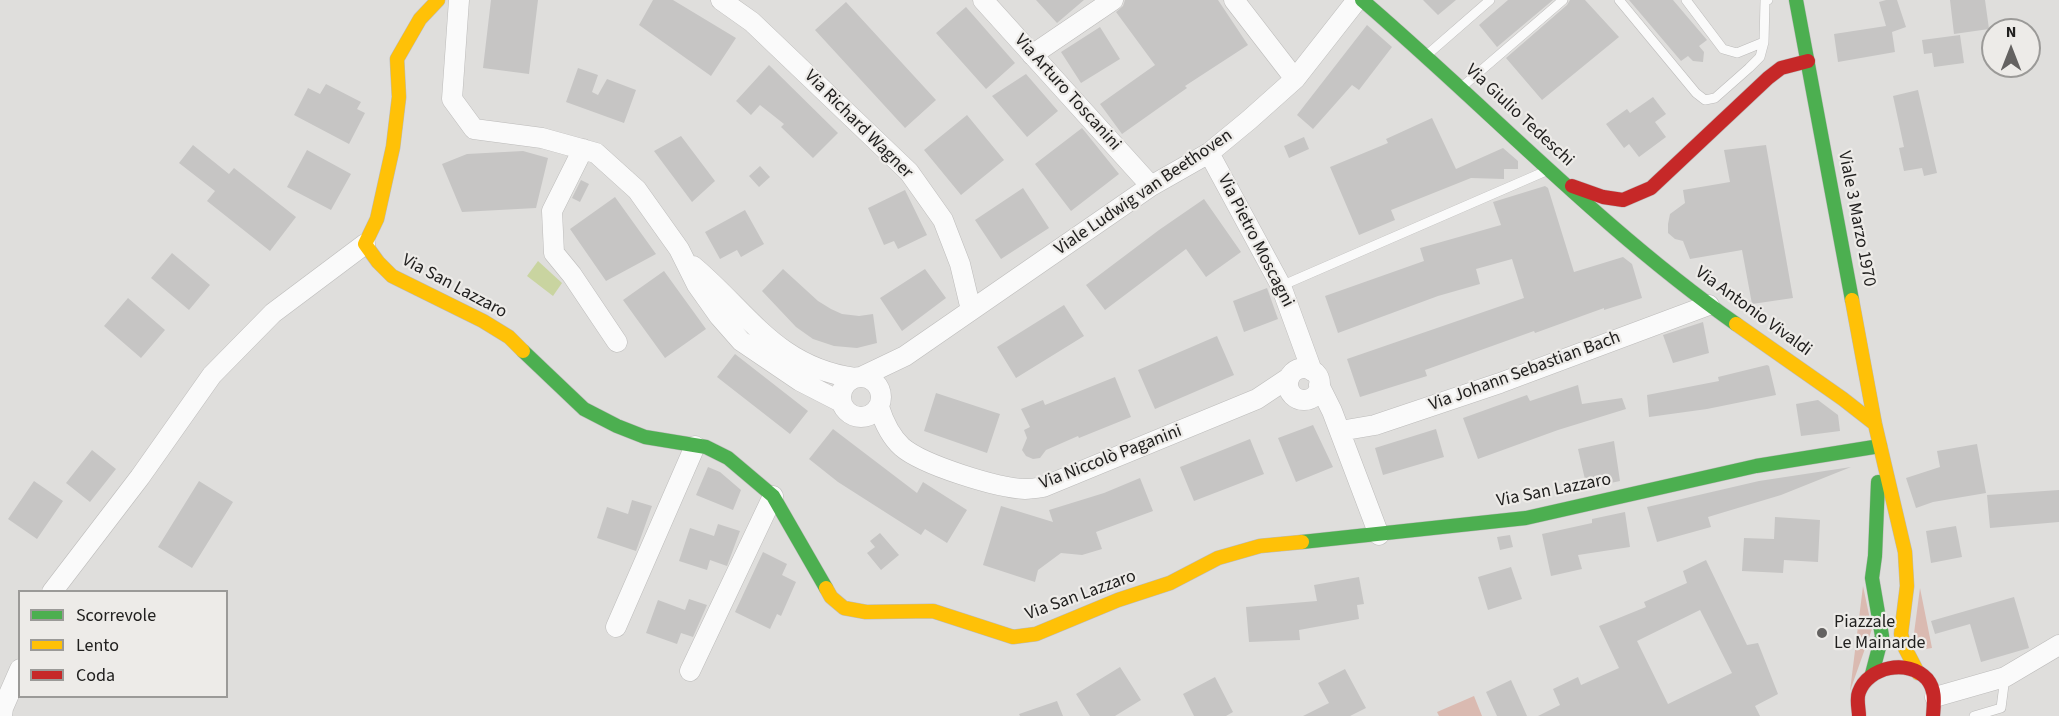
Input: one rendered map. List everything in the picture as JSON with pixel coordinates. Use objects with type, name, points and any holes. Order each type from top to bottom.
[{"type":"street","points":[[53,590],[140,477],[212,375],[273,313],[365,244],[377,219],[393,147],[399,96],[397,59],[420,18],[438,0]]},
{"type":"street","points":[[459,0],[452,99],[474,129],[542,138],[596,153],[637,190],[686,261],[697,285],[719,316],[741,341],[800,381],[841,402]]},
{"type":"street","name":"Via Richard Wagner","points":[[721,0],[752,22],[909,172],[943,220],[960,264],[971,310]]},
{"type":"street","name":"Via Arturo Toscanini","points":[[983,0],[1151,186]]},
{"type":"street","points":[[1032,55],[1113,0]]},
{"type":"street","points":[[1234,0],[1294,79]]},
{"type":"street","name":"Viale 3 Marzo 1970","points":[[1796,0],[1875,424],[1905,552],[1907,569],[1901,634],[1905,648],[1918,673],[1926,679],[1934,706]]},
{"type":"street","name":"Viale Ludwig van Beethoven","points":[[858,378],[905,356],[1151,186],[1209,153],[1294,79],[1368,2]]},
{"type":"street","name":"Via Giulio Tedeschi","points":[[1368,2],[1565,183],[1603,197],[1623,200]]},
{"type":"street","points":[[1612,225],[1614,208],[1623,200],[1651,188],[1768,78],[1781,68],[1808,61]]},
{"type":"street","points":[[583,149],[552,211],[554,253],[572,275],[617,342]]},
{"type":"street","name":"Via Pietro Moscagni","points":[[1209,153],[1281,286],[1298,330],[1304,381]]},
{"type":"street","name":"Via Antonio Vivaldi","points":[[1565,183],[1634,246],[1708,305],[1875,424]]},
{"type":"street","name":"Via San Lazzaro","points":[[365,244],[392,276],[483,321],[509,337],[584,409],[645,437],[706,447],[728,458],[773,496],[831,597],[844,608],[866,612],[933,611],[1013,637],[1036,634],[1057,627],[1118,600],[1170,583],[1218,558],[1260,546],[1379,535],[1525,511],[1756,466],[1880,446]]},
{"type":"street","points":[[686,261],[710,280],[737,311],[766,338],[793,358],[825,371],[873,381],[880,391],[880,402],[868,416],[855,417],[844,408],[841,402],[845,385],[858,378]]},
{"type":"street","name":"Via Johann Sebastian Bach","points":[[1340,431],[1375,425],[1500,383],[1708,305]]},
{"type":"street","name":"Viale Ludwig van Beethoven","points":[[880,402],[893,372],[905,356]]},
{"type":"street","points":[[1304,381],[1340,431],[1379,535]]},
{"type":"street","name":"Via Niccolò Paganini","points":[[880,402],[883,422],[891,434],[904,448],[927,462],[971,477],[1024,489],[1043,487],[1058,482],[1304,381]]},
{"type":"street","points":[[616,627],[695,446]]},
{"type":"street","name":"Viale 3 Marzo 1970","points":[[1859,716],[1858,696],[1863,683],[1872,674],[1882,636],[1872,578],[1880,446]]},
{"type":"street","points":[[690,671],[773,496]]},
{"type":"street","points":[[1934,706],[2005,677],[2059,645]]},
{"type":"street","points":[[1872,674],[1883,668],[1895,666],[1907,667],[1918,673]]},
{"type":"street","points":[[2,716],[3,708],[18,674]]},
{"type":"lane","points":[[1426,56],[1490,0]]},
{"type":"lane","points":[[1461,88],[1563,0]]},
{"type":"lane","points":[[1619,0],[1696,93],[1705,100],[1715,98],[1760,57],[1764,42],[1765,1],[1768,0]]},
{"type":"lane","points":[[1686,0],[1723,49],[1737,53],[1764,42]]},
{"type":"lane","points":[[1281,286],[1550,169]]},
{"type":"lane","points":[[1974,716],[2001,708],[2005,677]]},
{"type":"shaded area","points":[[538,261],[562,283],[553,296],[527,276]]},
{"type":"shaded area","points":[[1863,586],[1872,629],[1850,691]]},
{"type":"shaded area","points":[[1920,588],[1932,648],[1919,650],[1913,641]]},
{"type":"shaded area","points":[[1474,696],[1482,716],[1439,716],[1437,712]]},
{"type":"building","points":[[491,0],[538,0],[529,74],[483,68]]},
{"type":"building","points":[[653,0],[673,0],[736,38],[711,76],[639,25]]},
{"type":"building","points":[[1036,0],[1084,0],[1057,23]]},
{"type":"building","points":[[1125,0],[1218,0],[1248,45],[1185,86],[1187,88],[1122,134],[1100,104],[1155,65],[1116,12],[1123,6]]},
{"type":"building","points":[[1423,0],[1456,0],[1438,15]]},
{"type":"building","points":[[1508,0],[1553,0],[1497,47],[1479,25]]},
{"type":"building","points":[[1570,0],[1585,0],[1619,37],[1542,100],[1506,58]]},
{"type":"building","points":[[1629,0],[1673,0],[1707,40],[1699,46],[1704,52],[1703,62],[1693,61],[1688,56],[1681,61]]},
{"type":"building","points":[[1897,0],[1906,27],[1892,32],[1895,52],[1838,62],[1834,34],[1886,26],[1879,2]]},
{"type":"building","points":[[1950,0],[1985,0],[1987,18],[1981,18],[1981,30],[1954,34]]},
{"type":"building","points":[[846,2],[936,100],[905,128],[815,30]]},
{"type":"building","points":[[966,7],[1015,63],[986,89],[936,33]]},
{"type":"building","points":[[1367,25],[1392,47],[1359,90],[1352,85],[1313,129],[1297,115]]},
{"type":"building","points":[[1100,27],[1120,59],[1081,83],[1061,52]]},
{"type":"building","points":[[1960,35],[1964,63],[1934,67],[1932,53],[1924,54],[1922,40]]},
{"type":"building","points":[[769,65],[838,133],[813,158],[781,127],[784,124],[760,105],[751,115],[736,101]]},
{"type":"building","points":[[578,68],[598,75],[592,92],[598,95],[607,79],[636,90],[624,123],[566,102]]},
{"type":"building","points":[[1026,74],[1058,111],[1027,137],[992,96]]},
{"type":"building","points":[[326,84],[361,102],[357,109],[365,113],[349,144],[294,115],[308,88],[320,94]]},
{"type":"building","points":[[1918,90],[1937,173],[1924,176],[1922,168],[1904,171],[1899,148],[1904,147],[1893,96]]},
{"type":"building","points":[[1653,97],[1666,114],[1655,122],[1666,137],[1639,157],[1629,144],[1624,148],[1606,124],[1627,109],[1630,113]]},
{"type":"building","points":[[967,115],[1004,160],[961,195],[924,150]]},
{"type":"building","points":[[1432,118],[1456,169],[1503,148],[1518,161],[1518,169],[1504,169],[1504,179],[1471,178],[1391,210],[1395,220],[1359,235],[1330,167],[1388,143],[1386,139]]},
{"type":"building","points":[[1082,128],[1119,174],[1071,211],[1035,164]]},
{"type":"building","points":[[681,136],[715,181],[692,202],[654,151]]},
{"type":"building","points":[[1304,137],[1309,149],[1289,158],[1284,146]]},
{"type":"building","points":[[193,145],[229,174],[234,168],[296,217],[270,251],[207,201],[215,191],[179,163]]},
{"type":"building","points":[[1766,145],[1793,298],[1752,304],[1742,250],[1690,259],[1683,241],[1675,239],[1668,233],[1668,224],[1670,214],[1685,203],[1683,190],[1730,182],[1724,150]]},
{"type":"building","points":[[307,150],[351,174],[331,210],[287,187]]},
{"type":"building","points":[[523,151],[548,158],[536,208],[462,212],[442,164],[467,154]]},
{"type":"building","points":[[760,166],[770,177],[759,187],[749,176]]},
{"type":"building","points":[[581,180],[589,184],[580,202],[572,198]]},
{"type":"building","points":[[1545,186],[1548,188],[1574,272],[1623,257],[1632,264],[1642,298],[1604,310],[1604,308],[1535,333],[1534,331],[1425,370],[1427,376],[1360,397],[1347,359],[1524,298],[1512,259],[1476,269],[1480,284],[1438,296],[1338,333],[1325,296],[1424,261],[1420,248],[1501,225],[1493,202]]},
{"type":"building","points":[[1023,188],[1049,228],[1001,259],[975,220]]},
{"type":"building","points":[[905,190],[927,235],[898,249],[894,241],[884,245],[868,208]]},
{"type":"building","points":[[615,197],[656,254],[606,281],[570,229]]},
{"type":"building","points":[[1204,199],[1241,252],[1206,277],[1186,249],[1105,310],[1086,285]]},
{"type":"building","points":[[745,210],[764,244],[741,257],[737,250],[720,259],[705,232]]},
{"type":"building","points":[[172,253],[210,285],[189,310],[151,278]]},
{"type":"building","points":[[783,269],[818,301],[831,309],[842,314],[859,316],[873,314],[877,343],[857,348],[834,346],[813,339],[796,327],[762,291]]},
{"type":"building","points":[[925,269],[946,298],[902,331],[880,298]]},
{"type":"building","points":[[664,271],[706,329],[665,358],[623,300]]},
{"type":"building","points":[[1267,288],[1278,319],[1244,332],[1233,301]]},
{"type":"building","points":[[128,298],[165,330],[141,358],[104,326]]},
{"type":"building","points":[[1064,305],[1084,336],[1016,378],[997,347]]},
{"type":"building","points":[[1703,322],[1709,353],[1673,363],[1663,335]]},
{"type":"building","points":[[1217,336],[1234,375],[1155,409],[1138,370]]},
{"type":"building","points":[[735,354],[808,411],[790,434],[717,377]]},
{"type":"building","points":[[1767,365],[1776,395],[1707,409],[1649,417],[1647,395],[1719,381],[1718,377]]},
{"type":"building","points":[[1115,377],[1131,417],[1046,450],[1040,458],[1033,459],[1026,456],[1022,450],[1027,438],[1024,430],[1030,427],[1021,409],[1043,400],[1045,405]]},
{"type":"building","points":[[1578,385],[1582,404],[1622,398],[1626,409],[1558,430],[1478,459],[1463,418],[1527,395],[1530,401]]},
{"type":"building","points":[[936,393],[1000,414],[987,453],[924,431]]},
{"type":"building","points":[[1818,400],[1838,415],[1840,431],[1801,436],[1796,404]]},
{"type":"building","points":[[1313,425],[1333,467],[1296,482],[1278,438]]},
{"type":"building","points":[[833,429],[917,493],[923,482],[967,510],[947,543],[925,529],[921,535],[838,482],[809,459]]},
{"type":"building","points":[[1436,429],[1444,457],[1383,475],[1375,448]]},
{"type":"building","points":[[1250,439],[1264,474],[1194,501],[1180,467]]},
{"type":"building","points":[[1614,441],[1620,481],[1587,488],[1578,449]]},
{"type":"building","points":[[1977,444],[1986,493],[1933,502],[1916,508],[1906,478],[1940,467],[1937,451]]},
{"type":"building","points":[[92,450],[116,469],[90,502],[66,483]]},
{"type":"building","points":[[708,467],[720,472],[741,490],[733,510],[696,495]]},
{"type":"building","points":[[1851,467],[1781,495],[1708,517],[1711,527],[1657,542],[1647,507],[1759,481]]},
{"type":"building","points":[[1140,478],[1153,511],[1096,532],[1102,549],[1082,555],[1061,553],[1038,570],[1035,582],[983,565],[1001,506],[1053,522],[1049,510],[1104,493]]},
{"type":"building","points":[[34,481],[63,501],[37,539],[8,519]]},
{"type":"building","points":[[199,481],[233,502],[192,568],[158,547]]},
{"type":"building","points":[[2059,490],[2059,522],[1990,528],[1987,495]]},
{"type":"building","points":[[632,500],[652,506],[636,551],[597,538],[607,507],[628,514]]},
{"type":"building","points":[[1625,512],[1630,547],[1578,555],[1582,569],[1551,576],[1542,534],[1592,523],[1592,519]]},
{"type":"building","points":[[1775,517],[1820,520],[1818,562],[1784,560],[1783,573],[1742,571],[1744,538],[1774,539]]},
{"type":"building","points":[[718,524],[740,531],[727,566],[710,560],[707,570],[679,561],[690,528],[714,536]]},
{"type":"building","points":[[1956,526],[1962,557],[1931,563],[1926,531]]},
{"type":"building","points":[[880,533],[899,555],[881,570],[867,553],[875,547],[870,541]]},
{"type":"building","points":[[1510,535],[1513,547],[1500,550],[1497,537]]},
{"type":"building","points":[[763,552],[787,564],[782,575],[796,582],[781,616],[777,614],[770,629],[735,612]]},
{"type":"building","points":[[1706,560],[1747,645],[1758,643],[1778,694],[1755,706],[1760,716],[1538,716],[1560,705],[1553,689],[1578,677],[1581,685],[1619,668],[1599,626],[1646,607],[1644,602],[1687,583],[1683,571]],"holes":[[[1700,610],[1732,673],[1668,704],[1637,641]]]},
{"type":"building","points":[[1511,567],[1522,599],[1488,610],[1478,577]]},
{"type":"building","points":[[1359,577],[1364,604],[1357,605],[1359,619],[1299,630],[1300,640],[1249,642],[1246,607],[1317,601],[1314,585]]},
{"type":"building","points":[[2014,597],[2029,648],[1981,662],[1970,624],[1935,634],[1931,621]]},
{"type":"building","points":[[689,599],[707,605],[693,637],[681,633],[677,644],[646,633],[658,600],[685,610]]},
{"type":"building","points":[[1120,667],[1141,700],[1115,716],[1090,716],[1076,694]]},
{"type":"building","points":[[1345,669],[1366,708],[1350,716],[1303,716],[1329,703],[1318,683]]},
{"type":"building","points":[[1215,677],[1233,712],[1226,716],[1194,716],[1183,694]]},
{"type":"building","points":[[1511,680],[1527,716],[1497,716],[1486,692]]},
{"type":"building","points":[[1057,701],[1063,716],[1020,716],[1019,714]]},
{"type":"traffic: fast","points":[[1362,0],[1591,208],[1686,287],[1736,324]]},
{"type":"traffic: fast","points":[[1796,0],[1852,300]]},
{"type":"traffic: fast","points":[[523,351],[584,409],[645,437],[706,447],[728,458],[773,496],[826,588]]},
{"type":"traffic: fast","points":[[1302,542],[1526,518],[1756,466],[1880,446]]},
{"type":"traffic: fast","points":[[1872,674],[1882,636],[1872,578],[1878,482]]},
{"type":"traffic: slow","points":[[438,0],[420,19],[397,59],[399,97],[393,147],[377,219],[365,244],[392,276],[483,321],[509,337],[523,351]]},
{"type":"traffic: slow","points":[[1852,300],[1875,424],[1905,552],[1907,586],[1901,634],[1905,648],[1918,673]]},
{"type":"traffic: slow","points":[[1736,324],[1875,424]]},
{"type":"traffic: slow","points":[[826,588],[831,597],[844,608],[866,612],[933,611],[1013,637],[1036,634],[1118,600],[1170,583],[1218,558],[1260,546],[1302,542]]},
{"type":"traffic: jam","points":[[1572,186],[1603,197],[1623,200],[1651,188],[1768,78],[1781,68],[1808,61]]},
{"type":"traffic: jam","points":[[1859,716],[1858,695],[1864,683],[1879,671],[1900,667],[1919,673],[1930,683],[1934,701],[1933,716]]},
{"type":"place","name":"Piazzale Le Mainarde","points":[[1822,633]]}]
